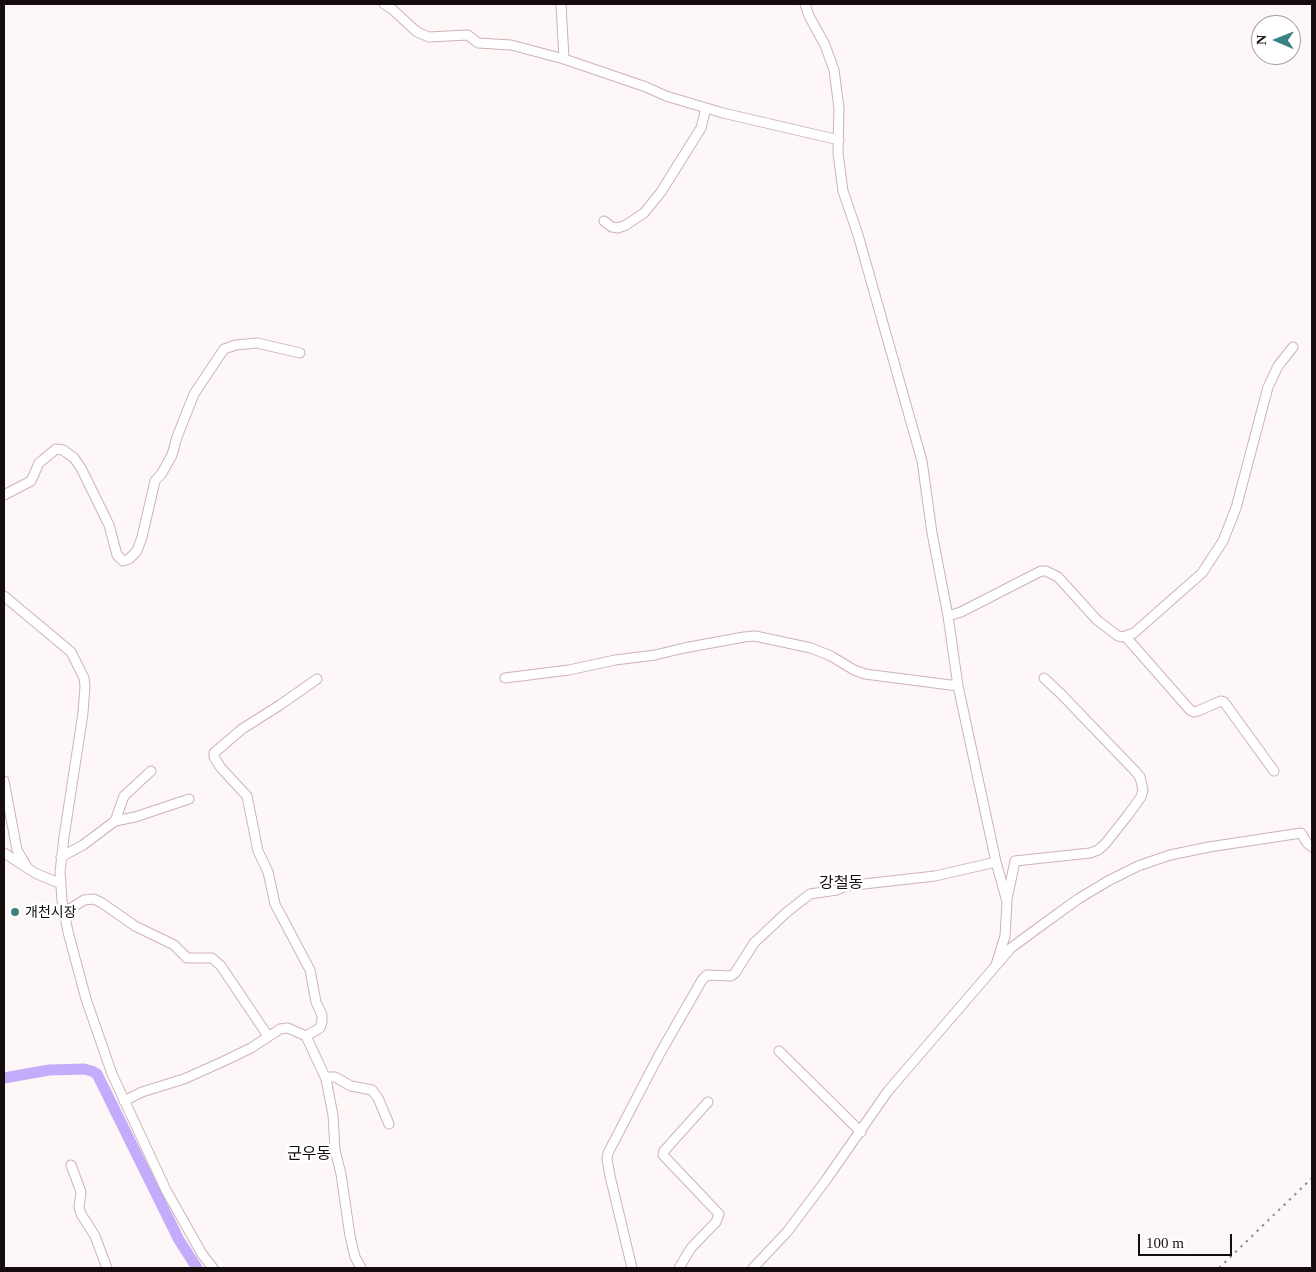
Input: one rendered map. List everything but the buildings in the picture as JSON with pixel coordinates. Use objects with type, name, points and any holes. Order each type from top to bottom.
[{"type":"street","points":[[384,4],[417,32],[429,37],[468,35],[478,43],[511,45],[564,59],[646,87],[666,96],[706,108],[839,140]]},
{"type":"street","points":[[562,4],[564,59]]},
{"type":"street","points":[[805,4],[809,16],[825,45],[834,70],[839,108],[838,154],[843,191],[858,235],[922,461],[932,533],[948,616],[958,686],[996,862],[1007,902]]},
{"type":"street","points":[[604,221],[612,227],[618,228],[626,226],[644,213],[661,192],[701,128],[706,108]]},
{"type":"street","points":[[4,496],[31,481],[39,463],[56,449],[63,450],[74,458],[82,468],[109,525],[117,555],[123,561],[129,560],[137,551],[142,537],[155,481],[172,455],[177,436],[194,394],[224,350],[236,345],[257,343],[300,353]]},
{"type":"street","points":[[948,616],[969,608],[1040,571],[1046,571],[1058,577],[1097,620],[1118,636],[1126,637],[1134,634],[1202,574],[1218,550],[1236,508],[1268,387],[1278,366],[1293,347]]},
{"type":"street","points":[[4,596],[71,652],[84,678],[83,713],[61,857],[61,884],[68,932],[86,999],[104,1054],[124,1102],[166,1190],[202,1254],[212,1268]]},
{"type":"street","points":[[505,678],[569,670],[614,660],[655,655],[744,636],[754,636],[811,648],[865,674],[958,686]]},
{"type":"street","points":[[1126,637],[1190,710],[1194,712],[1220,700],[1224,702],[1274,771]]},
{"type":"street","points":[[996,965],[1005,936],[1007,902],[1015,861],[1090,853],[1098,850],[1105,844],[1141,797],[1143,790],[1140,777],[1135,771],[1044,678]]},
{"type":"street","points":[[306,1036],[317,1031],[322,1022],[322,1015],[316,1002],[310,970],[276,904],[268,872],[258,852],[247,796],[215,761],[214,754],[242,729],[317,679]]},
{"type":"street","points":[[115,821],[124,796],[151,771]]},
{"type":"street","points":[[4,781],[17,850],[27,867]]},
{"type":"street","points":[[61,857],[84,846],[115,821],[135,818],[189,799]]},
{"type":"street","points":[[754,1268],[787,1232],[861,1132],[888,1091],[1011,948],[1078,899],[1122,873],[1154,860],[1195,849],[1301,833],[1312,847]]},
{"type":"street","points":[[4,853],[35,873],[61,884]]},
{"type":"street","points":[[632,1268],[610,1176],[607,1159],[608,1153],[658,1055],[702,980],[707,975],[731,976],[735,973],[754,943],[786,912],[810,894],[837,890],[846,886],[935,876],[996,862]]},
{"type":"street","points":[[65,912],[84,900],[94,899],[135,926],[174,945],[187,958],[212,958],[221,966],[268,1036]]},
{"type":"street","points":[[124,1102],[142,1092],[184,1079],[222,1062],[251,1048],[280,1029],[288,1028],[306,1036],[325,1077],[333,1115],[335,1150],[341,1174],[354,1257],[361,1268]]},
{"type":"street","points":[[779,1051],[861,1132]]},
{"type":"street","points":[[325,1077],[335,1077],[351,1086],[372,1090],[378,1098],[389,1124]]},
{"type":"street","points":[[678,1268],[691,1248],[716,1222],[719,1214],[663,1155],[664,1151],[708,1102]]},
{"type":"street","points":[[71,1165],[81,1192],[79,1207],[81,1214],[95,1236],[107,1268]]},
{"type":"waterway","points":[[4,1078],[49,1070],[84,1069],[97,1074],[179,1240],[197,1268]]},
{"type":"railway","points":[[1219,1268],[1312,1178]]},
{"type":"place","name":"개천시장","points":[[15,912]]},
{"type":"district","name":"강철동","points":[[841,882]]},
{"type":"district","name":"군우동","points":[[309,1153]]}]
